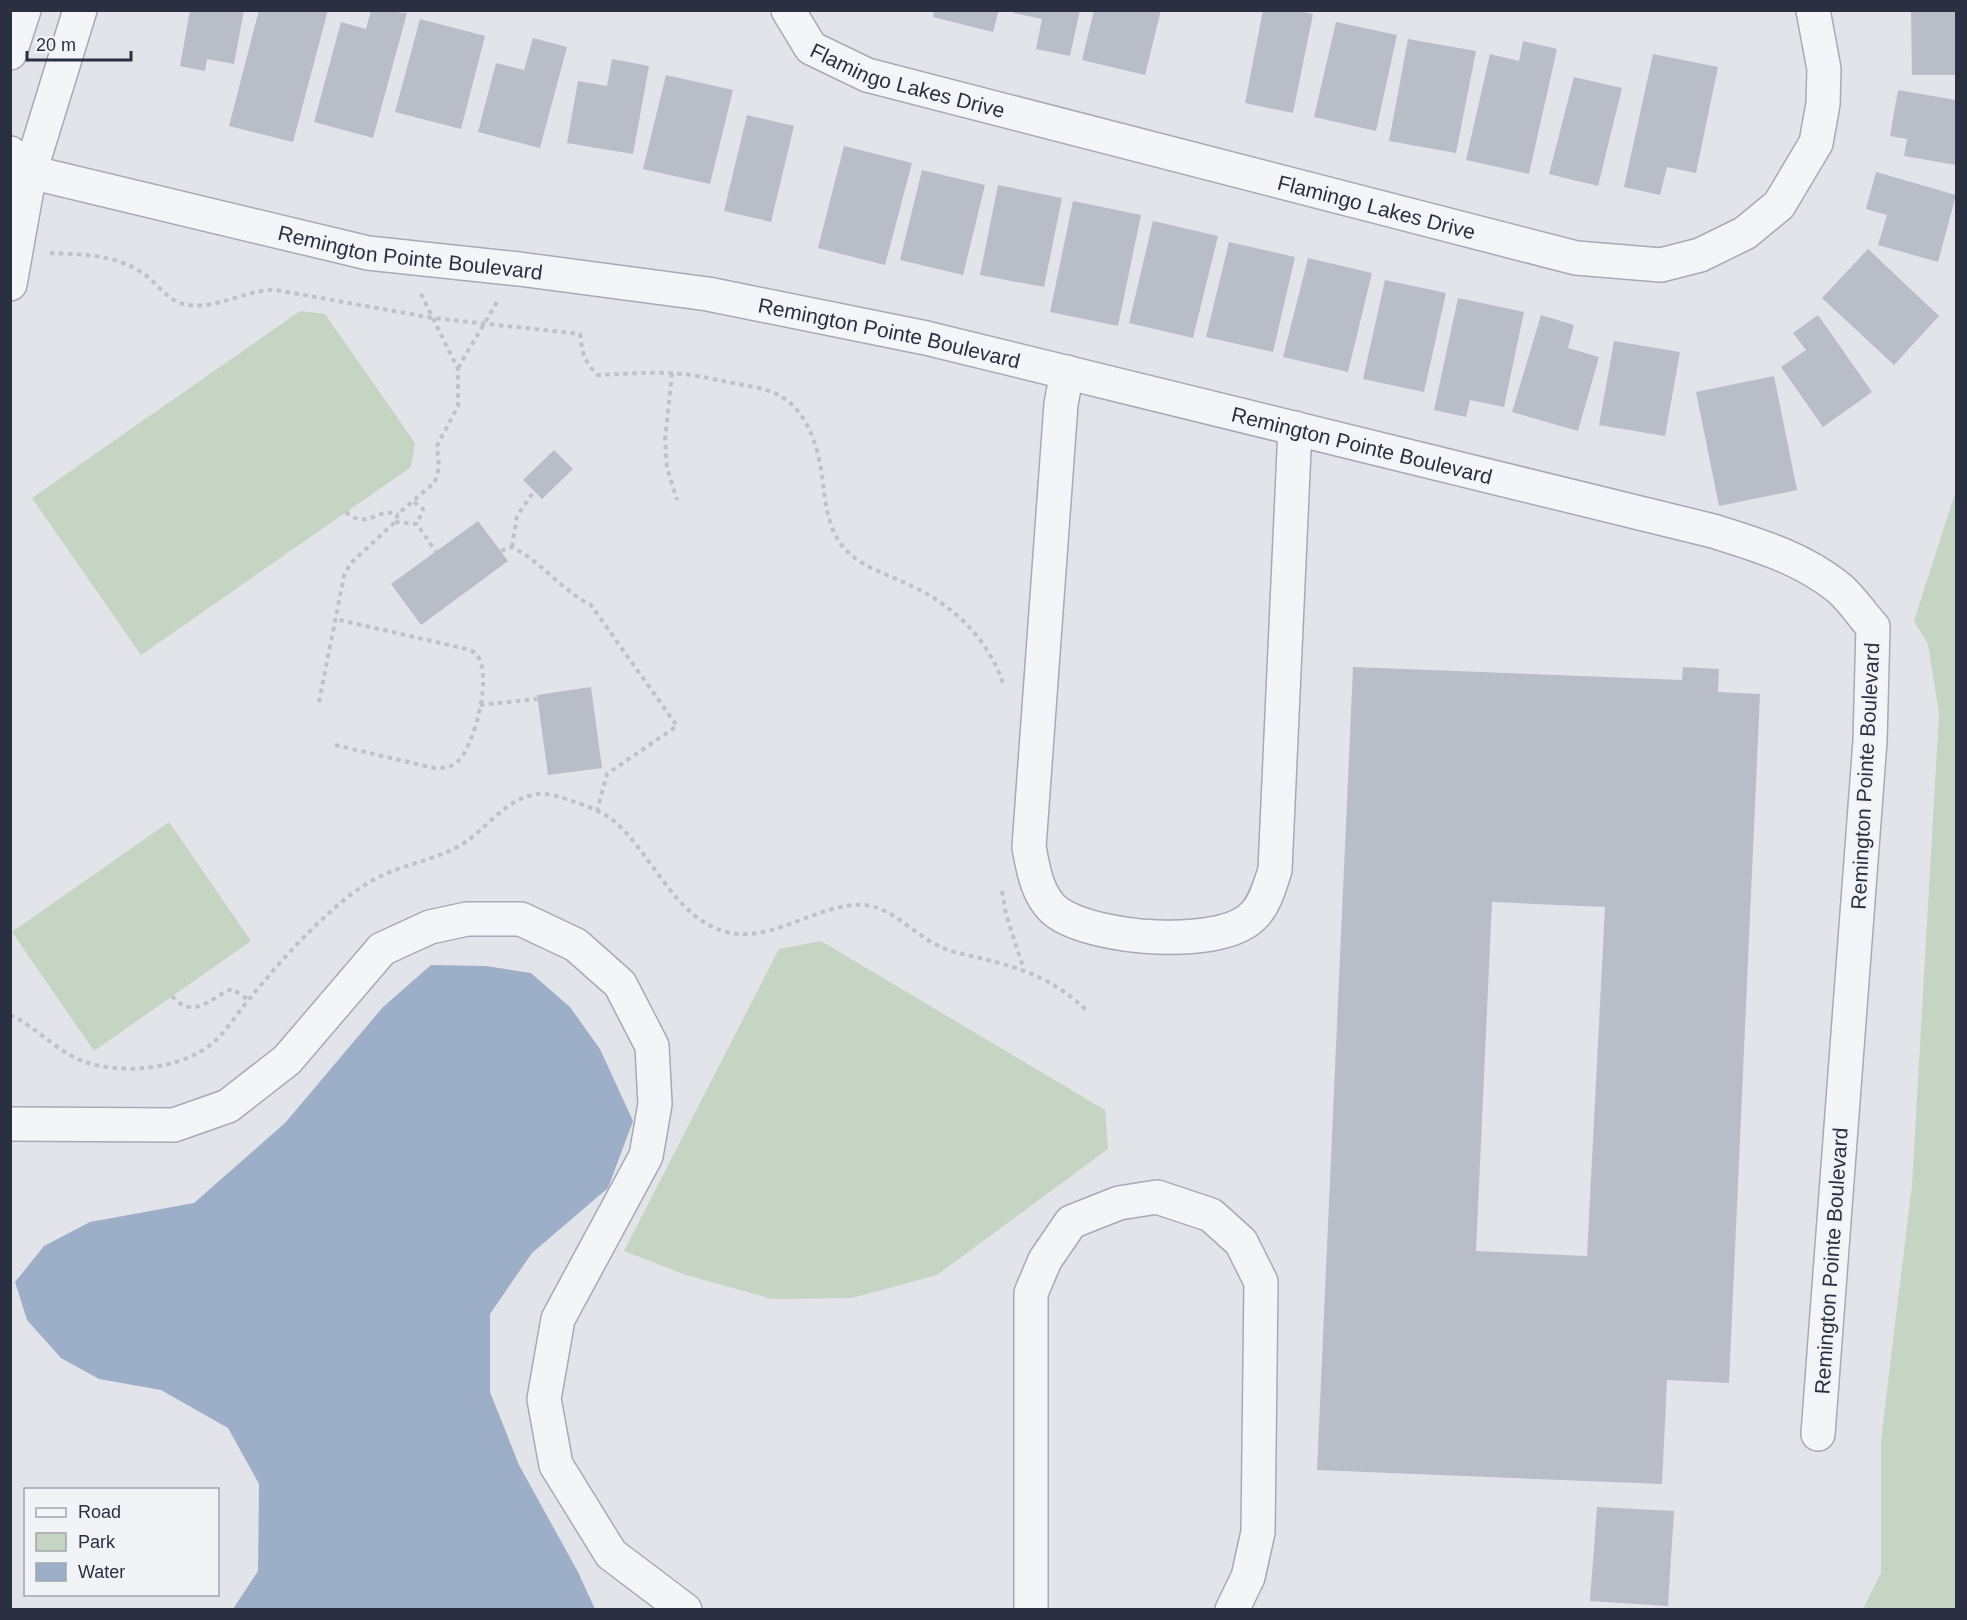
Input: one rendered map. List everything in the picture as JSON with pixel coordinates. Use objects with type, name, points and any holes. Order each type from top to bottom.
[{"type":"street","points":[[10,53],[24,10]]},
{"type":"street","points":[[10,284],[16,251],[17,169],[80,10]]},
{"type":"street","name":"Flamingo Lakes Drive","points":[[788,10],[811,48],[867,75],[1576,258],[1660,264],[1700,255],[1745,233],[1779,205],[1802,169],[1816,143],[1823,104],[1824,69],[1813,10]]},
{"type":"street","name":"Remington Pointe Boulevard","points":[[17,169],[368,253],[519,269],[708,294],[926,338],[1713,531],[1772,548],[1803,564],[1841,589],[1873,627],[1870,741],[1818,1434]]},
{"type":"street","points":[[1066,372],[1061,404],[1029,847],[1032,870],[1044,897],[1058,913],[1078,922],[1123,934],[1212,935],[1240,926],[1254,916],[1266,895],[1275,870],[1296,428]]},
{"type":"street","points":[[10,1124],[174,1125],[228,1106],[287,1060],[382,949],[430,927],[467,919],[521,919],[576,945],[620,984],[652,1046],[655,1104],[646,1156],[558,1319],[544,1399],[556,1466],[611,1554],[685,1610]]},
{"type":"street","points":[[1031,1610],[1031,1293],[1045,1260],[1071,1222],[1119,1203],[1157,1197],[1211,1215],[1241,1242],[1262,1282],[1258,1532],[1248,1577],[1232,1610]]},
{"type":"path","points":[[16,251],[76,254],[123,263],[147,277],[171,299],[190,306],[212,303],[259,289],[276,290],[433,318],[580,334],[582,353],[587,365],[598,375],[672,373],[764,390],[782,397],[798,411],[812,432],[828,518],[837,537],[850,555],[937,598],[957,612],[987,649],[999,669],[1005,689]]},
{"type":"path","points":[[319,702],[344,576],[350,564],[395,522],[398,514],[435,482],[439,467],[437,446],[458,406],[458,369],[402,256]]},
{"type":"path","points":[[458,369],[482,324],[519,269]]},
{"type":"path","points":[[672,373],[665,440],[667,468],[677,500]]},
{"type":"path","points":[[512,548],[517,516],[534,491]]},
{"type":"path","points":[[414,501],[423,509],[417,524]]},
{"type":"path","points":[[346,512],[352,518],[364,521],[384,512],[398,514]]},
{"type":"path","points":[[395,522],[417,524]]},
{"type":"path","points":[[417,524],[436,552]]},
{"type":"path","points":[[501,551],[512,548],[538,562],[575,597],[591,605],[677,726],[608,774],[597,812]]},
{"type":"path","points":[[335,619],[476,653],[481,663],[484,679],[480,705],[464,755],[448,767],[434,768],[335,745]]},
{"type":"path","points":[[480,705],[537,699]]},
{"type":"path","points":[[1003,882],[1004,906],[1024,970]]},
{"type":"path","points":[[172,996],[179,1004],[188,1007],[201,1007],[232,989],[249,1000]]},
{"type":"green space","points":[[300,311],[325,314],[415,443],[411,467],[141,655],[32,498]]},
{"type":"green space","points":[[1956,490],[1956,1609],[1863,1609],[1881,1573],[1881,1440],[1912,1185],[1939,714],[1928,644],[1914,621]]},
{"type":"green space","points":[[169,822],[251,941],[94,1051],[12,932]]},
{"type":"green space","points":[[821,941],[1105,1110],[1108,1149],[937,1275],[852,1298],[772,1299],[686,1275],[624,1251],[779,949]]},
{"type":"water","points":[[431,965],[486,966],[531,973],[570,1007],[600,1049],[633,1121],[608,1188],[532,1253],[490,1314],[490,1392],[519,1465],[578,1572],[595,1609],[233,1609],[258,1571],[259,1484],[228,1428],[161,1390],[99,1379],[61,1358],[27,1320],[15,1282],[44,1246],[90,1222],[194,1203],[285,1123],[383,1007]]},
{"type":"building","points":[[190,10],[244,10],[234,64],[207,59],[205,71],[180,66]]},
{"type":"building","points":[[259,10],[328,10],[293,142],[229,126]]},
{"type":"building","points":[[371,10],[407,13],[373,138],[314,122],[341,22],[366,29]]},
{"type":"building","points":[[934,10],[999,10],[993,32],[933,17]]},
{"type":"building","points":[[1014,10],[1080,10],[1070,56],[1036,49],[1042,19],[1013,13]]},
{"type":"building","points":[[1094,10],[1161,10],[1145,75],[1082,60]]},
{"type":"building","points":[[1263,10],[1295,10],[1313,14],[1293,113],[1245,103]]},
{"type":"building","points":[[1911,10],[1956,10],[1956,75],[1912,75]]},
{"type":"building","points":[[420,19],[485,36],[461,129],[395,112]]},
{"type":"building","points":[[1336,22],[1397,35],[1376,131],[1314,117]]},
{"type":"building","points":[[533,38],[567,47],[540,148],[478,132],[496,63],[524,70]]},
{"type":"building","points":[[1408,39],[1476,51],[1456,153],[1389,141]]},
{"type":"building","points":[[1523,41],[1557,49],[1529,174],[1466,160],[1490,54],[1519,61]]},
{"type":"building","points":[[1653,54],[1718,67],[1696,173],[1667,167],[1660,195],[1624,187]]},
{"type":"building","points":[[612,59],[649,66],[633,154],[567,143],[578,81],[607,86]]},
{"type":"building","points":[[666,75],[733,90],[710,184],[643,169]]},
{"type":"building","points":[[1574,77],[1622,88],[1598,186],[1549,174]]},
{"type":"building","points":[[1898,90],[1956,100],[1956,165],[1904,156],[1907,139],[1890,136]]},
{"type":"building","points":[[747,115],[794,126],[771,222],[724,211]]},
{"type":"building","points":[[844,146],[912,163],[885,265],[818,248]]},
{"type":"building","points":[[922,170],[985,185],[963,275],[900,260]]},
{"type":"building","points":[[1876,172],[1956,195],[1938,262],[1878,245],[1887,215],[1866,209]]},
{"type":"building","points":[[998,185],[1062,198],[1044,287],[980,275]]},
{"type":"building","points":[[1073,201],[1141,215],[1118,326],[1050,312]]},
{"type":"building","points":[[1153,221],[1218,236],[1193,338],[1129,323]]},
{"type":"building","points":[[1229,242],[1295,257],[1273,352],[1206,337]]},
{"type":"building","points":[[1868,249],[1939,316],[1894,365],[1822,298]]},
{"type":"building","points":[[1308,258],[1372,273],[1348,372],[1283,357]]},
{"type":"building","points":[[1385,280],[1446,293],[1424,392],[1363,379]]},
{"type":"building","points":[[1458,298],[1524,312],[1504,407],[1470,400],[1466,417],[1434,410]]},
{"type":"building","points":[[1541,315],[1574,325],[1568,348],[1599,357],[1578,431],[1512,412]]},
{"type":"building","points":[[1818,315],[1872,392],[1823,427],[1781,367],[1806,350],[1793,333]]},
{"type":"building","points":[[1614,341],[1680,352],[1665,436],[1599,425]]},
{"type":"building","points":[[1774,376],[1797,490],[1719,506],[1696,392]]},
{"type":"building","points":[[554,450],[573,469],[542,499],[523,480]]},
{"type":"building","points":[[478,521],[508,561],[421,625],[391,584]]},
{"type":"building","points":[[1353,667],[1682,680],[1683,667],[1719,669],[1718,692],[1760,694],[1729,1383],[1667,1380],[1662,1484],[1317,1470]],"holes":[[[1492,902],[1605,907],[1587,1256],[1476,1251]]]},
{"type":"building","points":[[591,687],[602,768],[548,775],[537,695]]},
{"type":"building","points":[[1597,1507],[1674,1511],[1668,1606],[1590,1601]]}]
